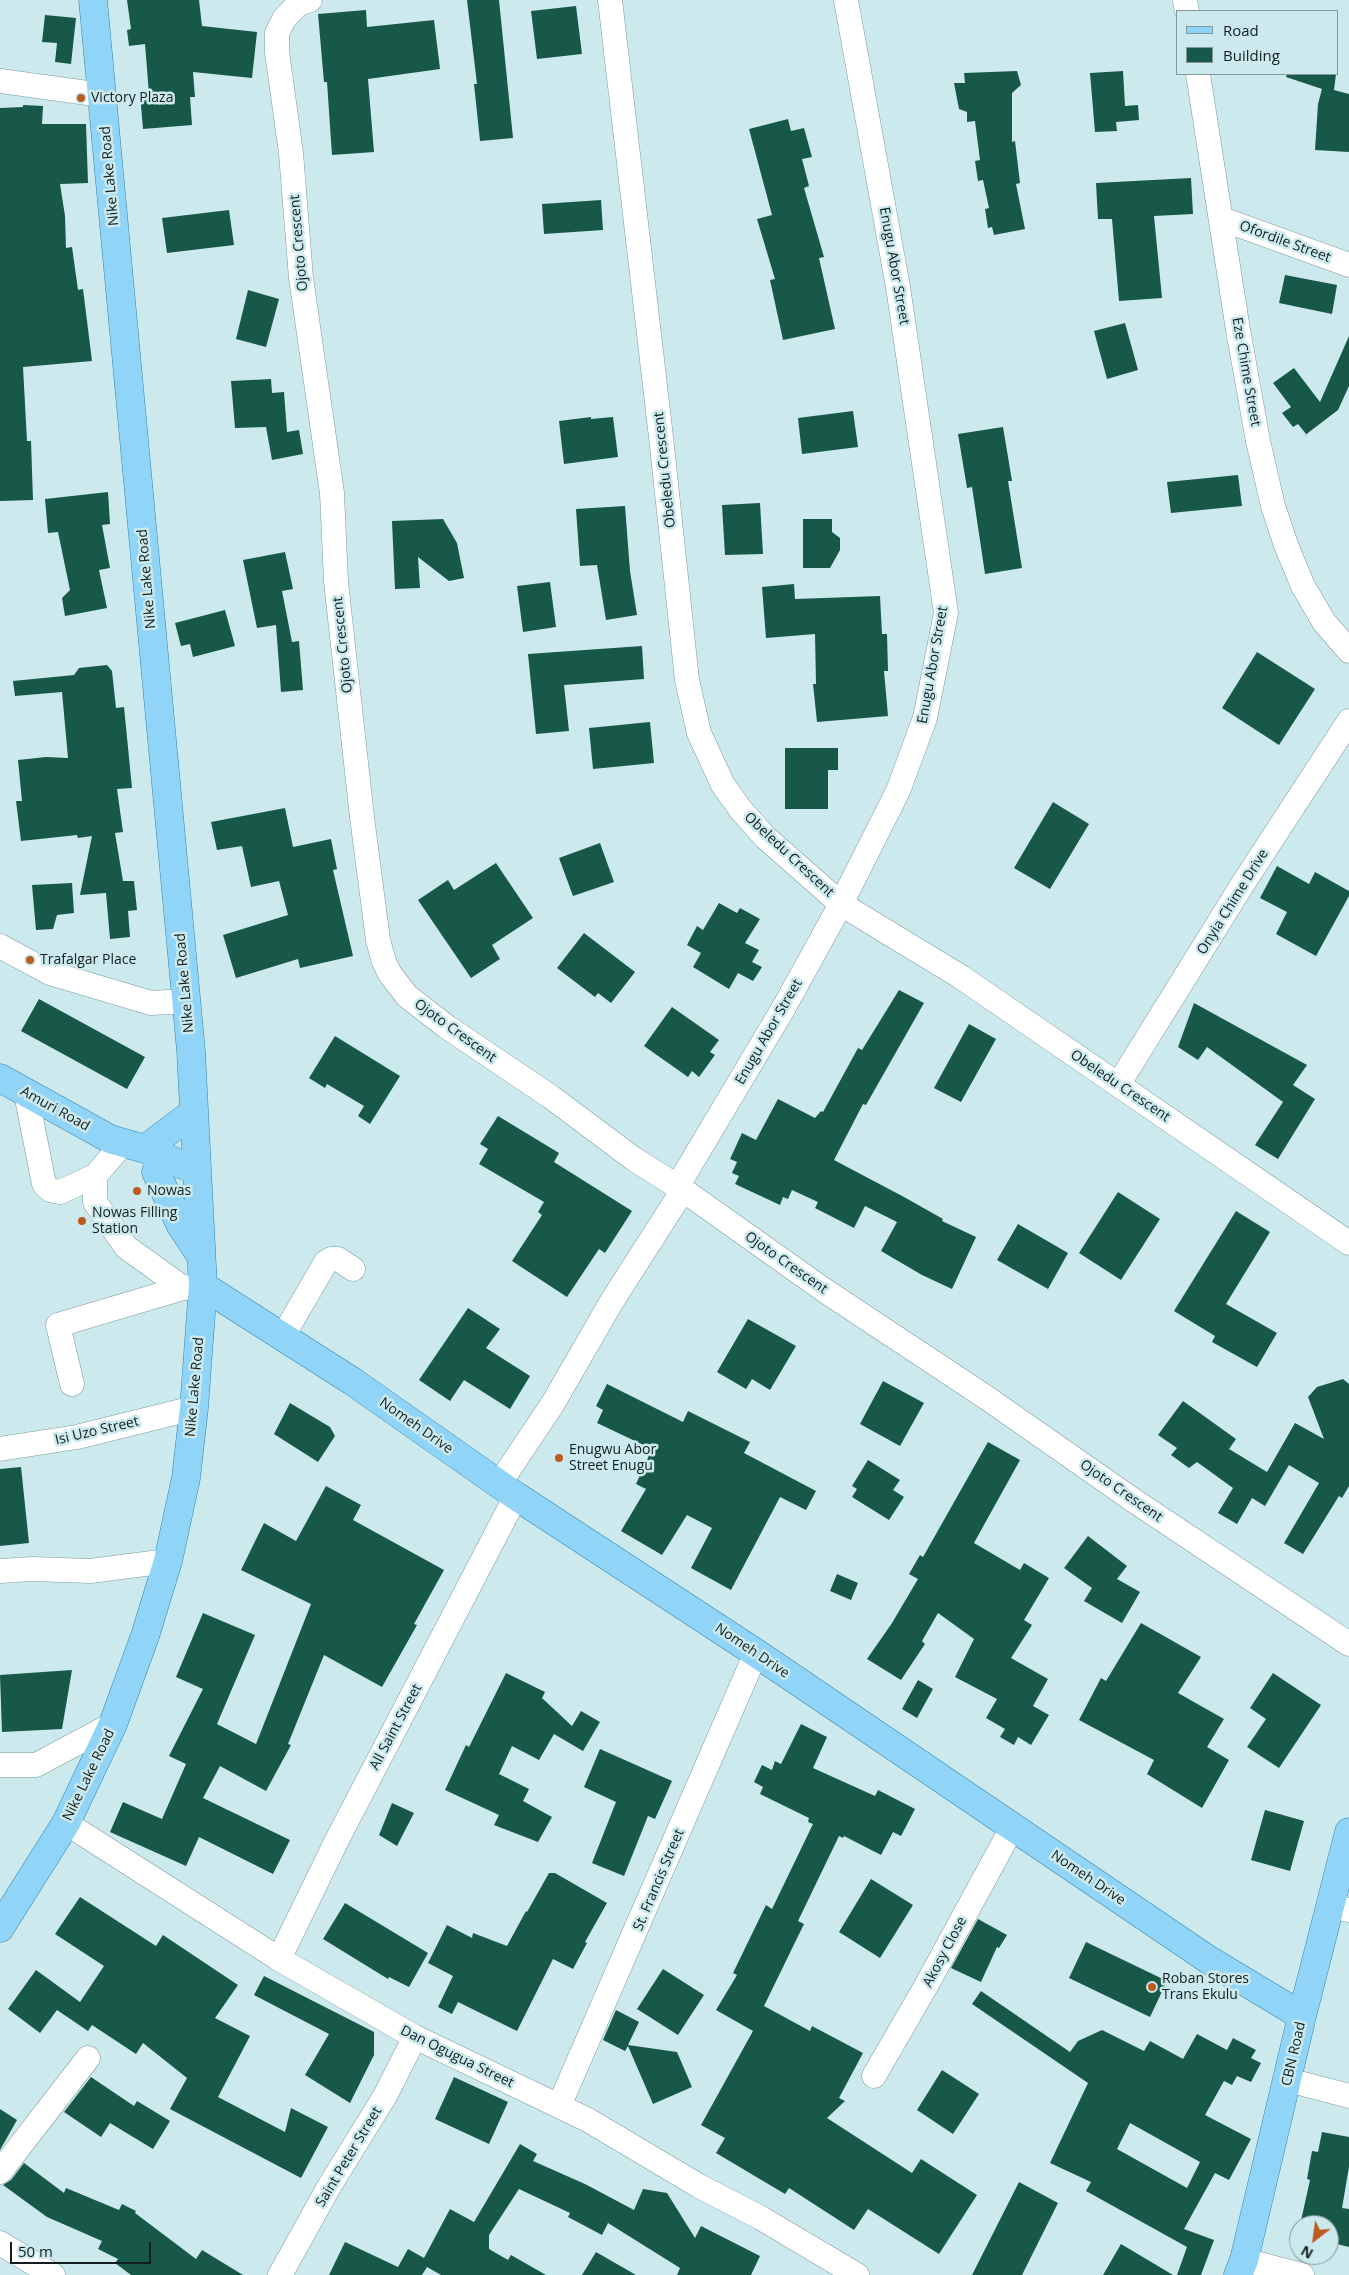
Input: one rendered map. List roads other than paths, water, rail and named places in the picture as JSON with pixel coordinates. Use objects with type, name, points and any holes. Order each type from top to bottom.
[{"type":"main road","name":"Nike Lake Road","points":[[0,1928],[66,1823],[113,1724],[145,1636],[168,1561],[186,1478],[194,1408],[193,1287],[202,1256],[187,1001],[93,0]]},
{"type":"main road","name":"Amuri Road","points":[[0,1078],[114,1144],[198,1182]]},
{"type":"main road","points":[[194,1112],[150,1160],[180,1224],[202,1256]]},
{"type":"main road","name":"Nomeh Drive","points":[[193,1287],[283,1336],[352,1380],[508,1490],[1013,1826],[1209,1960],[1302,2016]]},
{"type":"main road","name":"CBN Road","points":[[1241,2268],[1302,2016],[1339,1908],[1349,1832]]},
{"type":"street","name":"Ojoto Crescent","points":[[310,0],[298,4],[284,19],[277,33],[277,52],[291,153],[301,278],[332,493],[336,582],[362,817],[378,940],[384,962],[398,986],[407,996],[446,1027],[551,1097],[634,1159],[680,1188],[824,1290],[957,1377],[1133,1500],[1349,1644]]},
{"type":"street","name":"Obeledu Crescent","points":[[610,0],[661,437],[686,673],[695,718],[716,773],[736,804],[765,836],[841,904],[961,977],[1349,1243]]},
{"type":"street","name":"Enugu Abor Street","points":[[508,1490],[552,1405],[680,1188],[841,904],[898,791],[919,737],[928,706],[936,655],[946,613],[898,287],[846,0]]},
{"type":"street","name":"Eze Chime Street","points":[[1198,75],[1238,330],[1258,441],[1273,506],[1286,545],[1303,586],[1324,622],[1349,652]]},
{"type":"street","points":[[0,81],[102,96]]},
{"type":"street","name":"Ofordile Street","points":[[1222,219],[1349,265]]},
{"type":"street","name":"Onyia Chime Drive","points":[[1118,1084],[1244,882],[1349,721]]},
{"type":"street","points":[[0,946],[50,973],[151,1003],[187,1001]]},
{"type":"street","points":[[26,1093],[44,1184],[50,1190],[60,1192],[95,1176]]},
{"type":"street","points":[[114,1144],[95,1176],[95,1202],[126,1247],[193,1287]]},
{"type":"street","points":[[283,1336],[326,1262],[331,1259],[338,1259],[352,1269]]},
{"type":"street","points":[[72,1384],[58,1325],[193,1287]]},
{"type":"street","name":"Isi Uzo Street","points":[[0,1449],[77,1437],[194,1408]]},
{"type":"street","name":"All Saint Street","points":[[279,1959],[508,1490]]},
{"type":"street","points":[[0,1571],[32,1569],[90,1571],[168,1561]]},
{"type":"street","name":"St. Francis Street","points":[[559,2106],[756,1654]]},
{"type":"street","points":[[0,1765],[36,1765],[113,1724]]},
{"type":"street","name":"Dan Ogugua Street","points":[[66,1823],[279,1959],[414,2037],[588,2120],[699,2186],[761,2218],[857,2275]]},
{"type":"street","name":"Akosy Close","points":[[874,2076],[922,1994],[1013,1826]]},
{"type":"street","name":"Saint Peter Street","points":[[280,2275],[330,2185],[385,2096],[414,2037]]},
{"type":"street","points":[[0,2172],[88,2058]]},
{"type":"street","points":[[1288,2080],[1349,2096]]},
{"type":"street","points":[[0,2243],[53,2275]]},
{"type":"street","points":[[1241,2268],[1302,2275]]},
{"type":"place","name":"Victory Plaza","points":[[81,98]]},
{"type":"place","name":"Trafalgar Place","points":[[30,960]]},
{"type":"place","name":"Nowas","points":[[137,1191]]},
{"type":"place","name":"Nowas Filling Station","points":[[82,1221]]},
{"type":"place","name":"Enugwu Abor Street Enugu","points":[[559,1458]]},
{"type":"place","name":"Roban Stores Trans Ekulu","points":[[1152,1987]]}]
